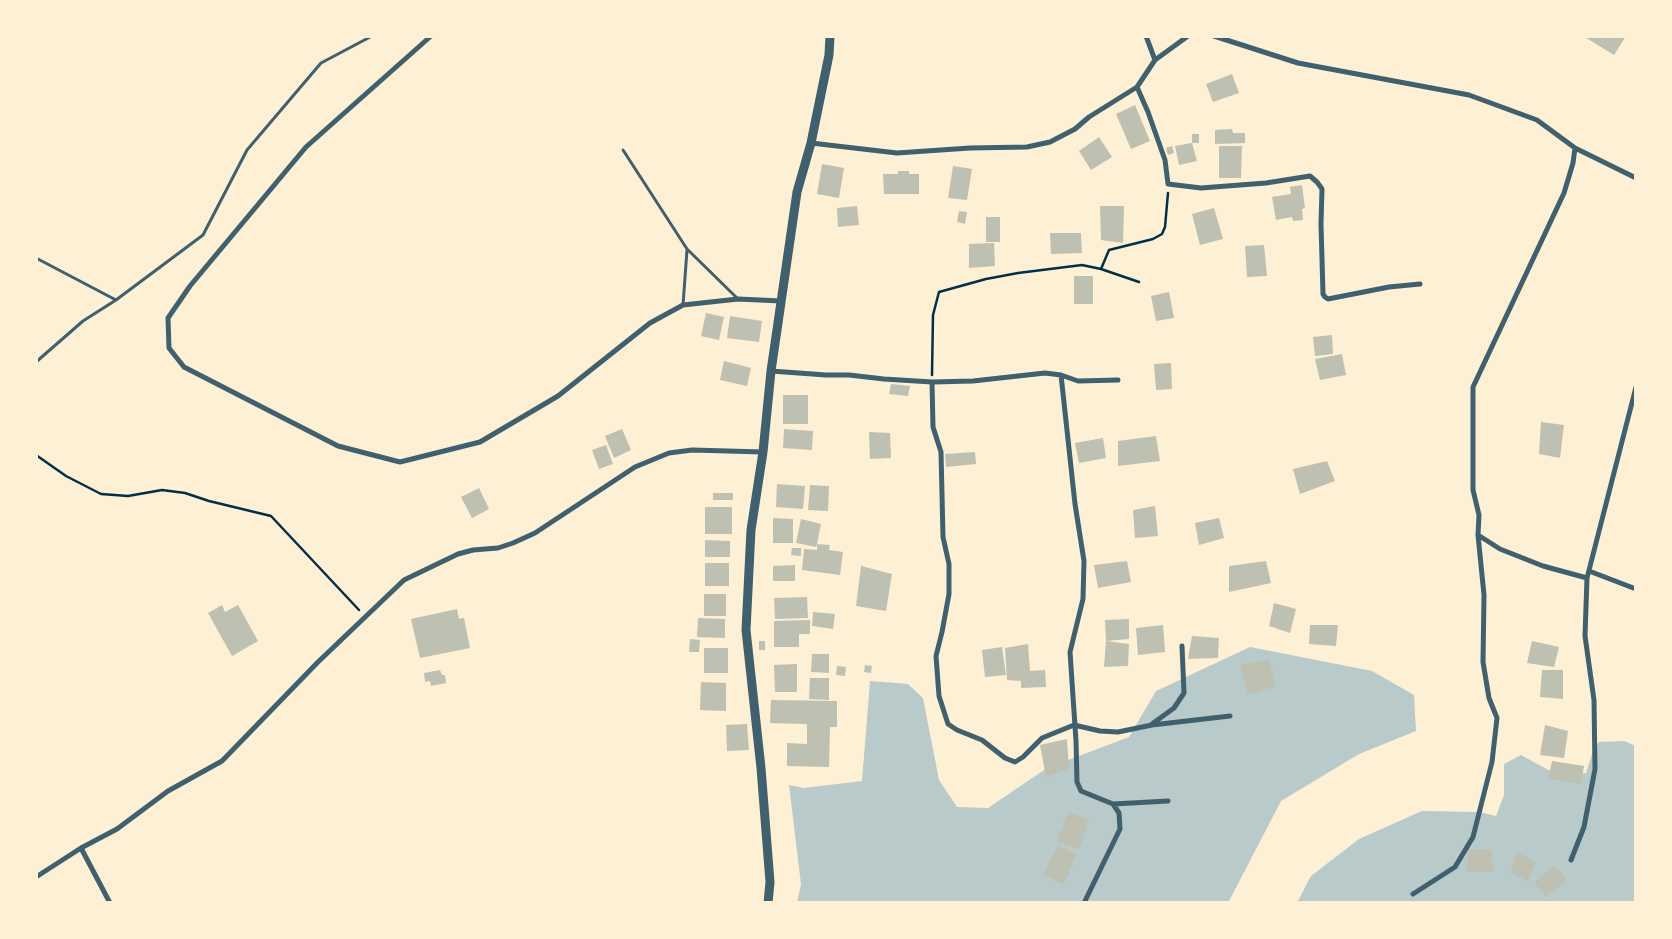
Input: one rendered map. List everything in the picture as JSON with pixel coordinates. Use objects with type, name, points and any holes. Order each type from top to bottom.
[{"type":"street","points":[[430,36],[306,146],[190,286],[168,318],[169,348],[184,368],[338,446],[400,462],[480,442],[558,396],[650,323],[683,305],[738,298],[781,301]]},
{"type":"street","points":[[768,903],[770,882],[761,768],[746,630],[752,530],[771,371],[798,192],[811,143],[829,54],[830,36]]},
{"type":"street","points":[[1146,36],[1155,60]]},
{"type":"street","points":[[811,143],[897,153],[970,148],[1027,147],[1050,142],[1075,129],[1137,87],[1155,60],[1188,36]]},
{"type":"street","points":[[1214,36],[1298,63],[1469,95],[1537,120],[1574,148],[1636,178]]},
{"type":"street","points":[[1137,87],[1165,160],[1168,184],[1201,188],[1266,183],[1310,176],[1317,182],[1322,189],[1321,224],[1325,297],[1328,299],[1389,287],[1420,284]]},
{"type":"street","points":[[1413,894],[1455,867],[1473,836],[1492,762],[1497,718],[1489,698],[1483,662],[1484,596],[1478,515],[1473,490],[1473,387],[1564,193],[1573,163],[1574,148]]},
{"type":"street","points":[[771,371],[826,375],[849,374],[884,379],[932,382],[973,381],[1045,373],[1061,375],[1078,381],[1118,380]]},
{"type":"street","points":[[1061,375],[1075,504],[1084,561],[1084,599],[1070,652],[1077,782],[1081,791],[1113,804],[1168,801]]},
{"type":"street","points":[[932,382],[933,427],[941,452],[943,536],[949,564],[949,594],[936,656],[939,696],[948,724],[982,740],[1005,758],[1015,762],[1023,757],[1042,738],[1074,724],[1100,731],[1118,732],[1152,725],[1230,716]]},
{"type":"street","points":[[1571,860],[1584,827],[1595,769],[1594,700],[1585,636],[1587,578],[1636,387]]},
{"type":"street","points":[[36,877],[81,848],[117,828],[168,791],[222,761],[318,662],[404,580],[458,554],[473,550],[498,548],[535,533],[635,468],[669,452],[692,450],[762,452]]},
{"type":"street","points":[[1478,535],[1500,549],[1543,566],[1587,578]]},
{"type":"street","points":[[1589,571],[1636,589]]},
{"type":"street","points":[[1152,725],[1174,708],[1184,693],[1182,646]]},
{"type":"street","points":[[1084,903],[1120,829],[1119,813],[1113,804]]},
{"type":"street","points":[[81,848],[110,903]]},
{"type":"lane","points":[[36,362],[83,321],[116,300],[203,234],[247,150],[320,63],[372,36]]},
{"type":"lane","points":[[623,150],[687,249],[738,298]]},
{"type":"lane","points":[[683,305],[687,249]]},
{"type":"lane","points":[[36,258],[116,300]]},
{"type":"path","points":[[1101,269],[1109,250],[1153,239],[1162,234],[1165,228],[1168,184]]},
{"type":"path","points":[[932,382],[933,315],[939,292],[986,279],[1082,265],[1101,269],[1139,282]]},
{"type":"path","points":[[36,455],[66,476],[101,494],[128,496],[162,490],[185,493],[209,501],[271,516],[366,616]]},
{"type":"shaded area","points":[[1250,647],[1372,671],[1414,695],[1416,731],[1359,754],[1281,801],[1228,903],[797,903],[801,884],[789,785],[804,788],[862,781],[870,681],[908,684],[923,698],[939,780],[957,807],[988,808],[1047,768],[1129,737],[1156,691]]},
{"type":"shaded area","points":[[1624,741],[1636,746],[1636,903],[1297,903],[1311,876],[1359,839],[1422,811],[1479,812],[1496,816],[1504,795],[1504,764],[1521,755],[1561,777],[1586,773],[1593,751],[1599,742]]},
{"type":"building","points":[[1583,36],[1626,36],[1614,55]]},
{"type":"building","points":[[1232,74],[1239,93],[1213,102],[1206,84]]},
{"type":"building","points":[[1135,105],[1150,141],[1131,149],[1116,114]]},
{"type":"building","points":[[1232,129],[1233,133],[1245,133],[1245,143],[1215,144],[1215,130]]},
{"type":"building","points":[[1192,134],[1199,134],[1199,143],[1192,143]]},
{"type":"building","points":[[1099,137],[1112,157],[1091,170],[1079,151]]},
{"type":"building","points":[[1192,143],[1197,161],[1179,165],[1175,146]]},
{"type":"building","points":[[1172,146],[1174,153],[1168,155],[1166,148]]},
{"type":"building","points":[[1219,146],[1242,146],[1241,178],[1219,178]]},
{"type":"building","points":[[822,164],[844,168],[839,198],[817,194]]},
{"type":"building","points":[[953,166],[972,169],[967,200],[948,198]]},
{"type":"building","points":[[898,171],[909,171],[909,174],[919,174],[919,194],[884,194],[883,174],[898,174]]},
{"type":"building","points":[[1302,185],[1305,208],[1302,209],[1303,220],[1293,221],[1292,217],[1276,220],[1272,197],[1291,194],[1290,187]]},
{"type":"building","points":[[857,206],[859,225],[838,227],[837,208]]},
{"type":"building","points":[[1100,206],[1124,206],[1123,243],[1101,240]]},
{"type":"building","points":[[1214,208],[1223,239],[1200,245],[1192,214]]},
{"type":"building","points":[[959,211],[967,212],[965,224],[957,222]]},
{"type":"building","points":[[986,217],[1000,217],[1000,242],[986,242]]},
{"type":"building","points":[[1050,233],[1081,233],[1082,253],[1051,254]]},
{"type":"building","points":[[994,243],[995,266],[969,268],[969,244]]},
{"type":"building","points":[[1264,245],[1267,276],[1247,277],[1245,246]]},
{"type":"building","points":[[1074,276],[1093,276],[1093,304],[1074,304]]},
{"type":"building","points":[[1169,292],[1174,318],[1156,321],[1151,296]]},
{"type":"building","points":[[706,313],[724,317],[719,340],[701,336]]},
{"type":"building","points":[[730,316],[762,321],[759,342],[727,338]]},
{"type":"building","points":[[1332,335],[1333,354],[1315,356],[1313,337]]},
{"type":"building","points":[[1342,354],[1346,375],[1320,380],[1315,359]]},
{"type":"building","points":[[724,361],[751,368],[747,386],[720,380]]},
{"type":"building","points":[[1171,363],[1172,389],[1156,390],[1154,364]]},
{"type":"building","points":[[891,384],[910,386],[908,396],[889,394]]},
{"type":"building","points":[[783,395],[808,395],[808,424],[783,424]]},
{"type":"building","points":[[1541,422],[1564,425],[1560,458],[1539,454]]},
{"type":"building","points":[[622,429],[631,450],[614,458],[605,436]]},
{"type":"building","points":[[784,429],[813,431],[812,450],[783,448]]},
{"type":"building","points":[[869,432],[890,433],[891,458],[870,459]]},
{"type":"building","points":[[1156,436],[1160,461],[1118,466],[1118,441]]},
{"type":"building","points":[[1103,438],[1106,458],[1079,463],[1075,443]]},
{"type":"building","points":[[606,445],[613,464],[599,469],[592,450]]},
{"type":"building","points":[[975,452],[976,464],[946,467],[945,454]]},
{"type":"building","points":[[1327,461],[1335,481],[1300,494],[1293,469]]},
{"type":"building","points":[[777,484],[805,486],[803,509],[776,507]]},
{"type":"building","points":[[810,485],[829,486],[828,511],[808,510]]},
{"type":"building","points":[[479,488],[489,509],[472,518],[461,497]]},
{"type":"building","points":[[713,493],[733,493],[733,500],[713,500]]},
{"type":"building","points":[[1155,506],[1158,536],[1135,538],[1133,510]]},
{"type":"building","points":[[705,507],[732,507],[732,534],[705,534]]},
{"type":"building","points":[[773,518],[793,519],[793,543],[773,543]]},
{"type":"building","points":[[1219,518],[1224,538],[1199,545],[1195,523]]},
{"type":"building","points":[[801,519],[821,524],[816,547],[796,543]]},
{"type":"building","points":[[705,540],[730,541],[730,557],[705,557]]},
{"type":"building","points":[[817,544],[830,545],[829,550],[843,552],[840,575],[802,570],[804,549],[817,550]]},
{"type":"building","points":[[792,548],[801,548],[801,556],[791,555]]},
{"type":"building","points":[[1127,561],[1131,582],[1098,588],[1094,565]]},
{"type":"building","points":[[1266,561],[1271,583],[1229,592],[1229,566]]},
{"type":"building","points":[[705,563],[729,563],[729,586],[705,586]]},
{"type":"building","points":[[795,565],[795,581],[773,581],[773,566]]},
{"type":"building","points":[[861,566],[892,574],[886,611],[856,606]]},
{"type":"building","points":[[704,594],[726,594],[726,616],[704,616]]},
{"type":"building","points":[[807,597],[808,618],[775,619],[774,598]]},
{"type":"building","points":[[1274,603],[1296,609],[1290,633],[1269,626]]},
{"type":"building","points":[[222,605],[225,612],[238,605],[258,641],[232,656],[208,613]]},
{"type":"building","points":[[457,609],[459,619],[464,618],[470,648],[420,658],[411,619]]},
{"type":"building","points":[[813,612],[835,614],[833,629],[812,626]]},
{"type":"building","points":[[698,618],[725,619],[725,638],[697,637]]},
{"type":"building","points":[[1129,619],[1129,639],[1106,641],[1105,620]]},
{"type":"building","points":[[810,620],[810,634],[799,634],[799,647],[774,647],[774,621]]},
{"type":"building","points":[[1163,625],[1165,652],[1138,655],[1136,628]]},
{"type":"building","points":[[1310,625],[1338,625],[1336,646],[1309,644]]},
{"type":"building","points":[[1192,636],[1219,638],[1218,658],[1188,659]]},
{"type":"building","points":[[690,639],[700,640],[699,652],[689,652]]},
{"type":"building","points":[[759,641],[765,641],[765,650],[759,650]]},
{"type":"building","points":[[1106,641],[1129,644],[1128,666],[1104,667]]},
{"type":"building","points":[[1532,641],[1559,647],[1554,667],[1527,663]]},
{"type":"building","points":[[1028,644],[1030,671],[1045,670],[1046,687],[1021,688],[1021,681],[1007,680],[1005,648]]},
{"type":"building","points":[[1002,647],[1006,675],[985,677],[982,650]]},
{"type":"building","points":[[704,648],[728,648],[728,673],[704,673]]},
{"type":"building","points":[[812,654],[829,654],[829,673],[811,672]]},
{"type":"building","points":[[1269,659],[1276,686],[1248,695],[1240,665]]},
{"type":"building","points":[[797,664],[797,692],[775,692],[774,665]]},
{"type":"building","points":[[865,665],[872,666],[871,673],[864,672]]},
{"type":"building","points":[[837,666],[846,667],[845,676],[836,675]]},
{"type":"building","points":[[440,670],[442,675],[445,675],[446,683],[431,686],[430,681],[425,682],[424,673]]},
{"type":"building","points":[[1542,670],[1563,670],[1563,699],[1540,697]]},
{"type":"building","points":[[810,678],[829,678],[829,700],[809,699]]},
{"type":"building","points":[[701,682],[726,683],[726,711],[700,710]]},
{"type":"building","points":[[771,700],[837,701],[837,727],[830,727],[829,767],[787,766],[787,743],[807,744],[807,724],[770,723]]},
{"type":"building","points":[[747,724],[749,750],[727,751],[726,725]]},
{"type":"building","points":[[1545,725],[1568,731],[1564,758],[1540,755]]},
{"type":"building","points":[[1067,739],[1069,769],[1046,777],[1040,745]]},
{"type":"building","points":[[1552,761],[1584,766],[1581,784],[1548,779]]},
{"type":"building","points":[[1068,812],[1089,819],[1079,849],[1057,842]]},
{"type":"building","points":[[1058,845],[1076,855],[1064,884],[1043,875]]},
{"type":"building","points":[[1468,849],[1492,850],[1493,872],[1467,872]]},
{"type":"building","points":[[1517,852],[1536,862],[1528,881],[1510,873]]},
{"type":"building","points":[[1554,866],[1567,880],[1546,897],[1534,882]]}]
